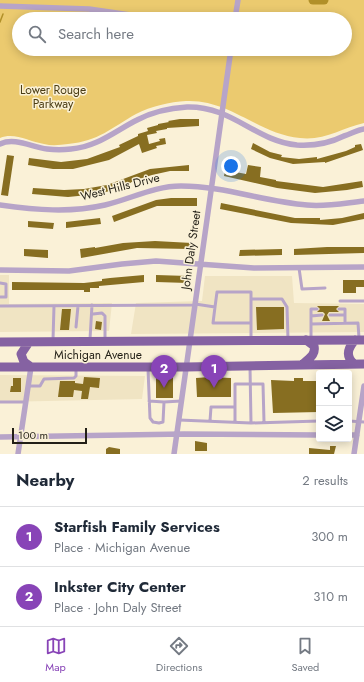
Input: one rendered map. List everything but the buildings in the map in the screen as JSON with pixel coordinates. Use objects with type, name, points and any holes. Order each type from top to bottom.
[{"type":"main road","points":[[303,364],[314,355],[315,351],[314,346],[308,340]]},
{"type":"main road","name":"Michigan Avenue","points":[[0,342],[359,340]]},
{"type":"main road","points":[[354,364],[348,353],[350,346],[359,340]]},
{"type":"main road","points":[[29,342],[21,354],[24,362],[31,367]]},
{"type":"main road","name":"Michigan Avenue","points":[[0,367],[31,367],[49,373],[76,367],[186,367],[303,364],[333,366],[364,364]]},
{"type":"street","points":[[236,12],[238,0]]},
{"type":"street","points":[[0,6],[89,9],[110,12]]},
{"type":"street","name":"John Daly Street","points":[[174,454],[230,56]]},
{"type":"street","points":[[0,144],[13,141],[48,149],[73,149],[101,141],[138,119],[162,110],[194,107],[222,113],[239,120],[268,137],[297,145],[327,142],[364,128]]},
{"type":"street","name":"West Hills Drive","points":[[0,205],[39,210],[71,210],[105,205],[164,187],[183,186],[211,188],[305,205],[328,206],[364,201]]},
{"type":"street","points":[[0,270],[69,271],[145,261],[246,268],[364,267]]},
{"type":"street","points":[[18,454],[31,367]]},
{"type":"street","points":[[354,454],[361,421],[364,386]]},
{"type":"street","points":[[0,437],[177,434],[316,435]]},
{"type":"street","points":[[352,435],[357,435]]},
{"type":"lane","points":[[299,268],[302,289],[325,288]]},
{"type":"lane","points":[[0,283],[6,284],[6,297],[0,297]]},
{"type":"lane","points":[[250,340],[251,323],[251,292],[217,292],[213,322],[251,323]]},
{"type":"lane","points":[[251,299],[282,299],[287,308],[288,340]]},
{"type":"lane","points":[[340,302],[364,301]]},
{"type":"lane","points":[[90,342],[93,314],[92,305]]},
{"type":"lane","points":[[0,306],[195,305],[215,307]]},
{"type":"lane","points":[[53,342],[54,306]]},
{"type":"lane","points":[[76,327],[78,306]]},
{"type":"lane","points":[[339,308],[345,309],[345,323]]},
{"type":"lane","points":[[308,340],[311,324],[311,309],[317,309]]},
{"type":"lane","points":[[93,314],[102,313],[105,316],[106,342]]},
{"type":"lane","points":[[311,316],[322,315]]},
{"type":"lane","points":[[330,315],[345,315]]},
{"type":"lane","points":[[311,324],[358,323],[359,340]]},
{"type":"lane","points":[[250,365],[251,423]]},
{"type":"lane","points":[[148,367],[150,418],[153,422],[163,422],[164,402]]},
{"type":"lane","points":[[29,386],[40,386],[42,380],[49,373]]},
{"type":"lane","points":[[235,422],[235,384],[263,384],[264,422]]},
{"type":"lane","points":[[149,401],[182,401]]},
{"type":"lane","points":[[0,402],[26,402]]},
{"type":"lane","points":[[210,421],[211,407],[235,407]]},
{"type":"lane","points":[[179,420],[251,423],[316,421]]},
{"type":"shaded area","points":[[0,275],[9,275],[9,304],[112,303],[109,331],[0,332]]},
{"type":"shaded area","points":[[205,276],[292,276],[294,303],[364,304],[364,332],[131,334],[136,303],[202,301]]},
{"type":"shaded area","points":[[0,375],[145,376],[142,399],[0,402]]},
{"type":"green space","name":"Lower Rouge Parkway","points":[[0,0],[364,0],[364,123],[317,138],[300,138],[271,130],[216,105],[186,101],[167,103],[148,109],[136,114],[97,137],[79,142],[62,145],[50,145],[17,137],[6,136],[0,138]]},
{"type":"waterway","points":[[313,0],[324,0]]},
{"type":"waterway","points":[[0,22],[3,14]]},
{"type":"place","name":"Inkster City Center","points":[[164,388]]},
{"type":"place","name":"Starfish Family Services","points":[[214,388]]}]
